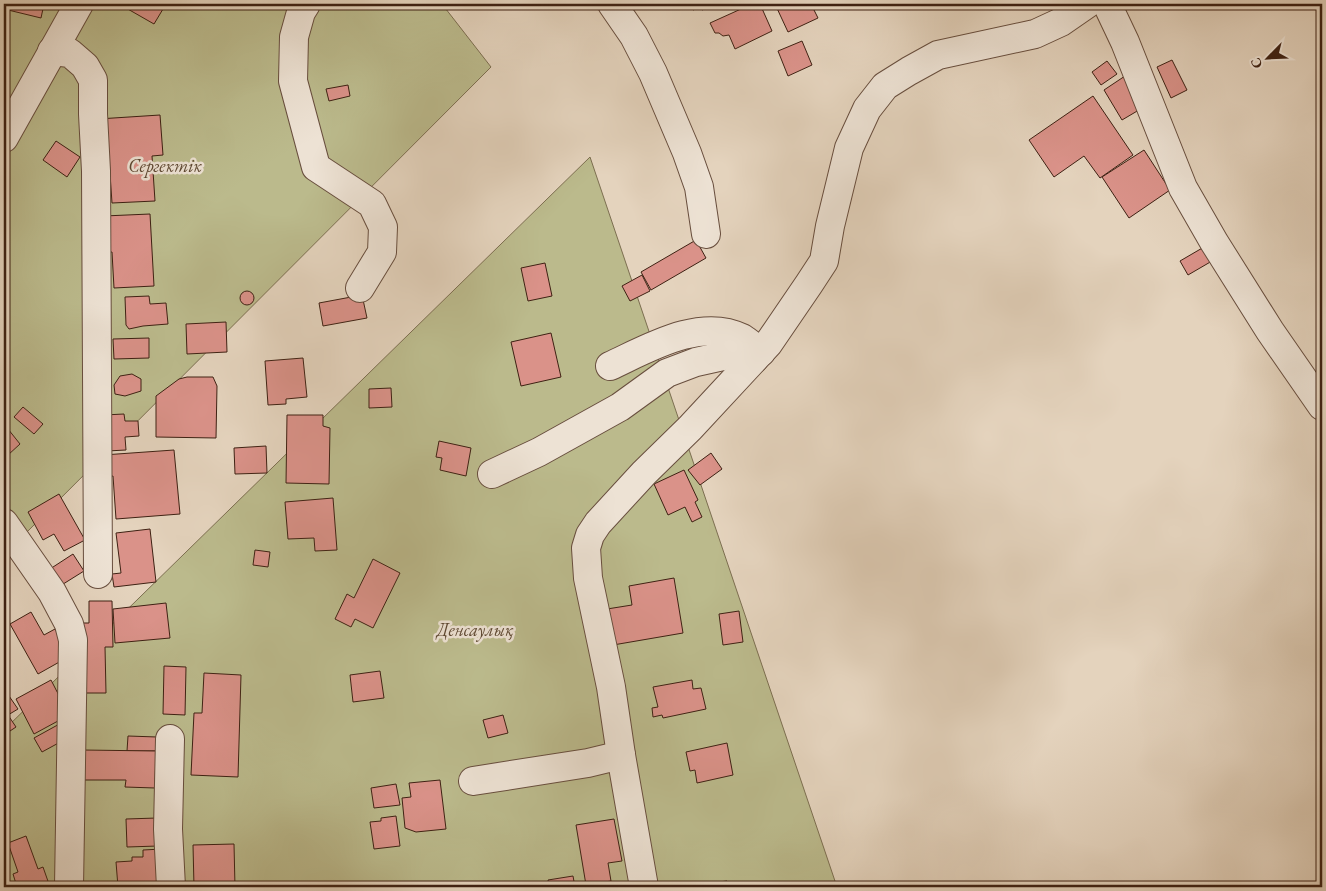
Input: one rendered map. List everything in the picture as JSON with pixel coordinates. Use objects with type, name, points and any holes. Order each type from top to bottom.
[{"type":"street","points":[[4,138],[79,4]]},
{"type":"street","points":[[306,4],[294,37],[293,81],[316,166],[372,204],[383,226],[382,252],[360,288]]},
{"type":"street","points":[[612,4],[630,16],[688,153],[699,187],[706,234]]},
{"type":"street","points":[[644,887],[611,687],[588,578],[586,548],[590,535],[598,523],[644,473],[690,428],[757,355],[792,311],[824,261],[830,226],[849,148],[867,108],[886,86],[908,71],[938,55],[1035,34],[1061,22],[1087,4]]},
{"type":"street","points":[[1106,4],[1125,42],[1184,188],[1214,242],[1270,331],[1322,406]]},
{"type":"street","points":[[52,51],[70,54],[85,66],[94,80],[98,574]]},
{"type":"street","points":[[610,366],[661,342],[693,333],[720,332],[741,338],[757,355]]},
{"type":"street","points":[[492,474],[539,452],[612,411],[667,373],[696,362],[732,354],[757,355]]},
{"type":"street","points":[[4,522],[52,592],[68,624],[73,640],[69,887]]},
{"type":"street","points":[[170,739],[168,829],[171,887]]},
{"type":"street","points":[[473,780],[588,763],[621,755]]},
{"type":"green space","name":"Сергектік","points":[[4,4],[442,4],[491,67],[4,555]]},
{"type":"green space","name":"Денсаулық","points":[[590,157],[837,887],[4,887],[4,730]]},
{"type":"building","points":[[4,4],[44,4],[41,18],[4,9]]},
{"type":"building","points":[[119,4],[166,4],[154,24]]},
{"type":"building","points":[[559,4],[573,4],[562,9]]},
{"type":"building","points":[[691,4],[717,4],[702,10],[701,7],[693,10]]},
{"type":"building","points":[[752,4],[760,4],[772,31],[735,49],[729,35],[723,36],[715,33],[710,23]]},
{"type":"building","points":[[775,4],[811,4],[818,18],[788,32]]},
{"type":"building","points":[[802,41],[812,65],[788,76],[778,51]]},
{"type":"building","points":[[1172,60],[1187,90],[1171,98],[1157,67]]},
{"type":"building","points":[[1107,61],[1117,74],[1101,85],[1092,72]]},
{"type":"building","points":[[1125,76],[1144,107],[1122,120],[1104,90]]},
{"type":"building","points":[[348,85],[350,96],[329,101],[326,89]]},
{"type":"building","points":[[1093,96],[1133,155],[1100,178],[1084,156],[1054,177],[1029,140]]},
{"type":"building","points":[[160,115],[163,155],[152,156],[155,201],[112,203],[109,159],[101,159],[98,119]]},
{"type":"building","points":[[56,141],[80,157],[67,177],[43,160]]},
{"type":"building","points":[[1144,150],[1170,190],[1129,218],[1102,177]]},
{"type":"building","points":[[150,214],[154,286],[114,288],[112,252],[106,252],[104,216]]},
{"type":"building","points":[[696,240],[706,258],[651,290],[641,272]]},
{"type":"building","points":[[1204,247],[1212,261],[1188,275],[1180,261]]},
{"type":"building","points":[[545,263],[552,296],[528,301],[521,268]]},
{"type":"building","points":[[642,275],[650,291],[630,301],[622,286]]},
{"type":"building","points":[[244,291],[250,291],[254,298],[250,305],[244,305],[240,301],[240,295]]},
{"type":"building","points":[[362,295],[367,318],[323,326],[319,303]]},
{"type":"building","points":[[149,296],[150,304],[166,303],[168,324],[129,329],[126,325],[125,297]]},
{"type":"building","points":[[226,322],[227,352],[187,354],[186,324]]},
{"type":"building","points":[[551,333],[561,377],[521,386],[511,342]]},
{"type":"building","points":[[149,338],[149,358],[114,359],[113,339]]},
{"type":"building","points":[[303,358],[307,397],[286,399],[286,404],[268,405],[265,361]]},
{"type":"building","points":[[132,374],[141,379],[141,391],[125,396],[115,394],[114,385],[120,376]]},
{"type":"building","points":[[187,377],[213,377],[217,386],[216,438],[156,437],[156,396],[179,379]]},
{"type":"building","points":[[391,388],[392,407],[369,408],[369,389]]},
{"type":"building","points":[[23,407],[43,424],[34,434],[14,417]]},
{"type":"building","points":[[124,414],[125,421],[138,421],[139,436],[125,437],[126,450],[107,451],[104,415]]},
{"type":"building","points":[[287,415],[323,415],[323,426],[330,428],[329,484],[286,483]]},
{"type":"building","points":[[4,424],[20,444],[8,455],[4,450]]},
{"type":"building","points":[[439,441],[471,448],[466,476],[440,470],[442,458],[436,457]]},
{"type":"building","points":[[266,446],[267,473],[235,474],[234,448]]},
{"type":"building","points":[[174,450],[180,514],[116,519],[113,476],[105,477],[103,455]]},
{"type":"building","points":[[711,453],[722,469],[700,485],[688,470]]},
{"type":"building","points":[[684,470],[698,500],[695,502],[702,517],[692,522],[685,507],[668,515],[654,484]]},
{"type":"building","points":[[59,494],[85,540],[64,551],[54,534],[43,540],[28,512]]},
{"type":"building","points":[[333,498],[337,550],[315,551],[314,538],[288,539],[285,502]]},
{"type":"building","points":[[150,529],[156,582],[114,587],[112,574],[121,573],[116,533]]},
{"type":"building","points":[[255,550],[270,552],[268,567],[253,565]]},
{"type":"building","points":[[73,554],[84,571],[60,586],[50,569]]},
{"type":"building","points":[[373,559],[400,573],[373,628],[355,619],[351,627],[335,619],[347,594],[354,598]]},
{"type":"building","points":[[674,578],[683,633],[613,645],[607,609],[632,605],[629,586]]},
{"type":"building","points":[[89,601],[112,601],[113,647],[105,647],[106,693],[82,693],[81,623],[89,623]]},
{"type":"building","points":[[166,603],[170,638],[115,643],[113,609]]},
{"type":"building","points":[[739,611],[743,642],[723,645],[719,614]]},
{"type":"building","points":[[31,612],[44,635],[55,629],[70,656],[38,674],[10,624]]},
{"type":"building","points":[[164,666],[186,667],[185,715],[163,714]]},
{"type":"building","points":[[380,671],[384,698],[353,702],[350,675]]},
{"type":"building","points":[[204,673],[241,675],[238,777],[191,775],[194,713],[202,713]]},
{"type":"building","points":[[51,680],[69,715],[34,734],[16,699]]},
{"type":"building","points":[[692,680],[693,689],[701,688],[706,709],[663,718],[662,715],[653,717],[652,708],[658,707],[653,687]]},
{"type":"building","points":[[9,696],[18,709],[8,715],[16,727],[4,735],[4,699]]},
{"type":"building","points":[[503,715],[508,733],[488,738],[483,720]]},
{"type":"building","points":[[63,722],[64,740],[42,752],[34,738]]},
{"type":"building","points":[[128,736],[157,737],[156,751],[127,751]]},
{"type":"building","points":[[727,743],[733,775],[697,783],[695,770],[690,771],[686,752]]},
{"type":"building","points":[[83,750],[156,751],[155,788],[125,787],[126,780],[82,780]]},
{"type":"building","points":[[440,780],[446,829],[416,832],[405,828],[402,798],[411,797],[409,783]]},
{"type":"building","points":[[396,784],[400,805],[374,808],[371,788]]},
{"type":"building","points":[[396,816],[400,846],[374,849],[370,822]]},
{"type":"building","points":[[157,818],[158,846],[127,847],[126,819]]},
{"type":"building","points":[[614,819],[622,861],[608,863],[611,881],[586,885],[576,825]]},
{"type":"building","points":[[26,836],[38,869],[43,867],[50,887],[17,887],[13,874],[18,872],[8,843]]},
{"type":"building","points":[[234,844],[235,887],[194,887],[193,845]]},
{"type":"building","points":[[162,849],[164,887],[118,887],[116,862],[132,861],[132,857],[143,857],[143,850]]},
{"type":"building","points":[[573,876],[575,887],[549,887],[548,880]]},
{"type":"building","points":[[727,881],[727,887],[694,887],[694,885]]}]
